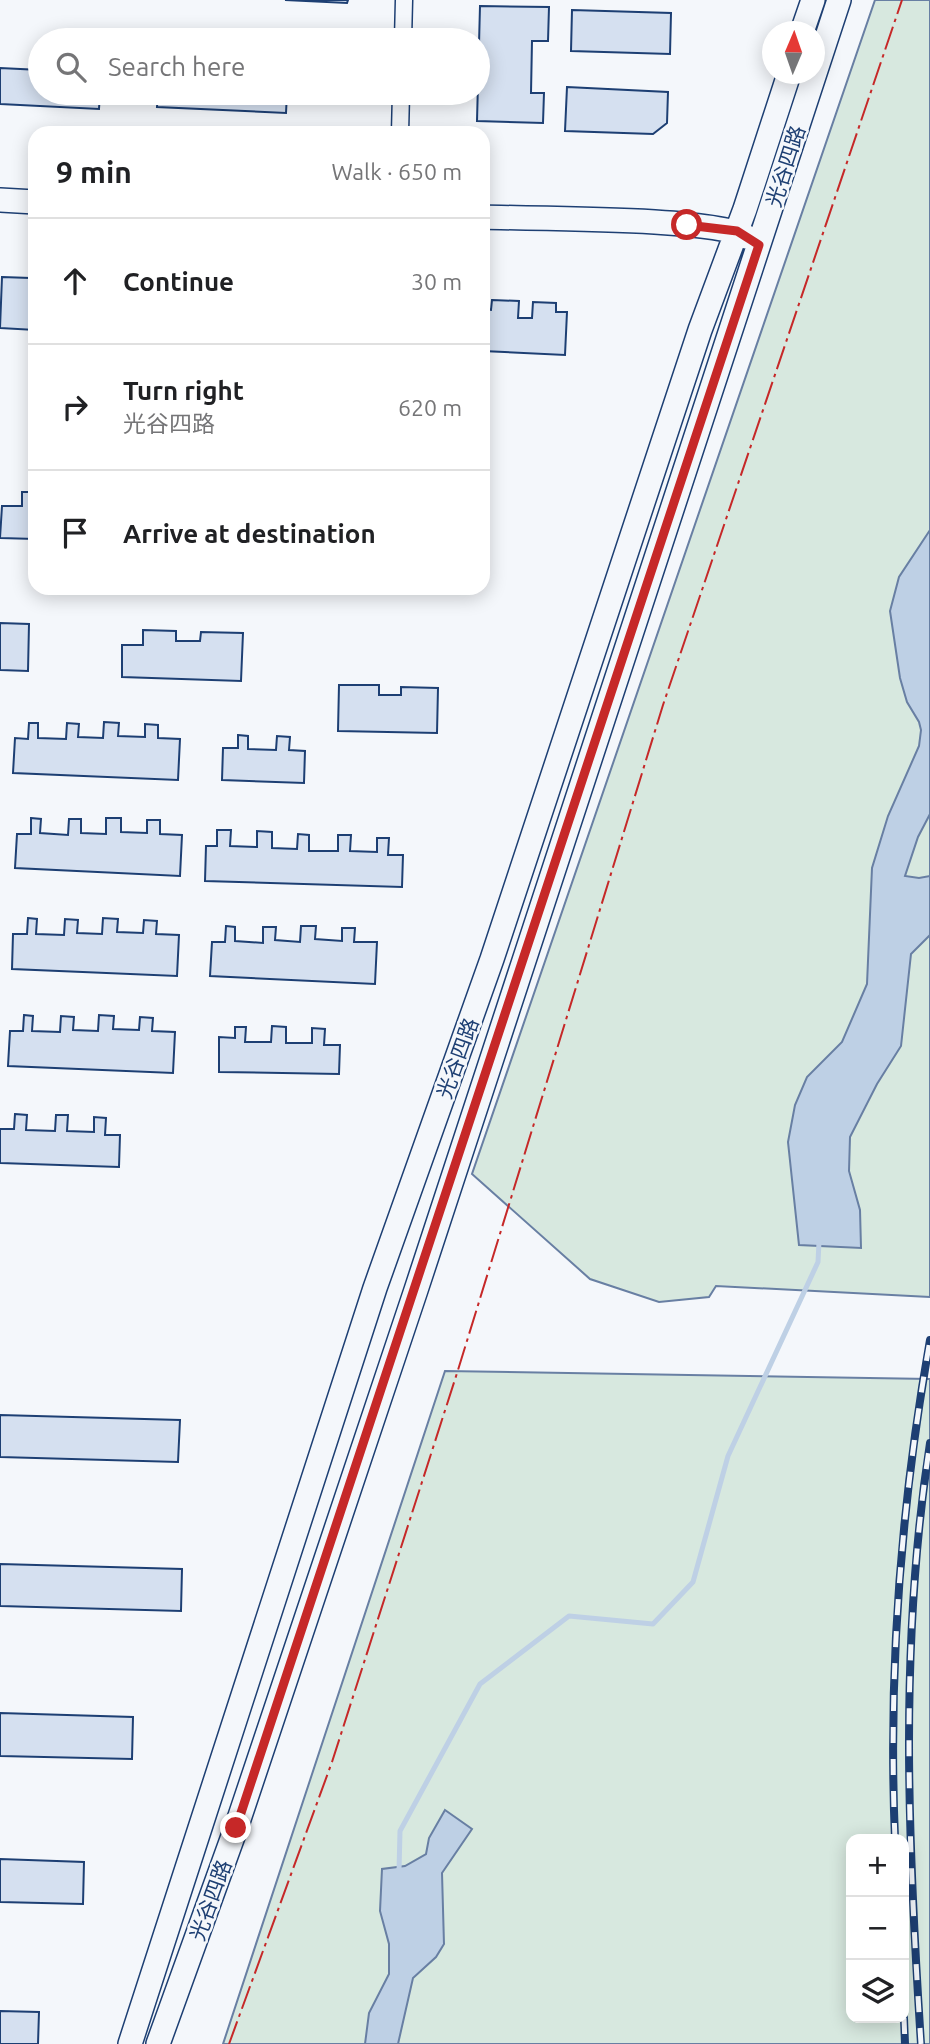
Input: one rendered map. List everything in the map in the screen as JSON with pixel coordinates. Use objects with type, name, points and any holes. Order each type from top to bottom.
[{"type":"main road","points":[[806,21],[813,0]]},
{"type":"main road","name":"光谷四路","points":[[159,2044],[236,1828],[411,1304],[839,0]]},
{"type":"main road","name":"光谷四路","points":[[130,2044],[376,1288],[492,959],[696,343],[786,84]]},
{"type":"main road","points":[[0,200],[28,202]]},
{"type":"main road","points":[[490,218],[687,225],[737,231],[759,245]]},
{"type":"street","points":[[403,28],[404,0]]},
{"type":"street","points":[[400,126],[401,105]]},
{"type":"shaded area","points":[[875,0],[930,0],[930,1297],[716,1286],[709,1297],[659,1302],[590,1279],[472,1174]]},
{"type":"shaded area","points":[[445,1371],[930,1379],[930,2044],[223,2044]]},
{"type":"water","points":[[930,530],[930,814],[918,837],[905,876],[930,876],[930,935],[911,954],[901,1046],[877,1084],[850,1137],[849,1171],[860,1210],[861,1248],[799,1245],[788,1142],[795,1105],[807,1077],[842,1042],[867,984],[872,868],[888,816],[919,746],[921,730],[907,702],[900,678],[890,611],[899,577]]},
{"type":"water","points":[[445,1810],[472,1829],[442,1873],[444,1944],[436,1957],[413,1978],[398,2044],[365,2044],[369,2013],[389,1974],[389,1944],[380,1911],[382,1869],[405,1866],[426,1854],[429,1838]]},
{"type":"building","points":[[285,0],[348,0],[347,3]]},
{"type":"building","points":[[480,6],[549,7],[548,41],[532,41],[531,93],[544,93],[543,123],[477,121],[477,105],[490,105],[490,28],[479,28]]},
{"type":"building","points":[[572,10],[671,13],[670,54],[571,51]]},
{"type":"building","points":[[0,68],[28,69],[28,105],[99,105],[99,109],[0,104]]},
{"type":"building","points":[[567,87],[668,92],[667,123],[653,134],[565,131]]},
{"type":"building","points":[[157,105],[286,105],[286,113]]},
{"type":"building","points":[[2,277],[28,278],[28,330],[0,328]]},
{"type":"building","points":[[492,300],[519,301],[518,318],[532,318],[533,302],[556,303],[556,312],[567,312],[565,355],[490,351]]},
{"type":"building","points":[[22,492],[28,492],[28,539],[0,538],[2,506],[22,506]]},
{"type":"building","points":[[0,623],[29,624],[28,671],[0,670]]},
{"type":"building","points":[[143,630],[176,631],[176,641],[200,641],[201,632],[243,633],[241,681],[122,677],[122,645],[143,645]]},
{"type":"building","points":[[339,685],[379,685],[379,695],[401,695],[401,687],[438,688],[437,733],[338,731]]},
{"type":"building","points":[[104,722],[119,723],[118,736],[145,737],[145,724],[158,725],[158,738],[180,739],[178,780],[13,773],[15,738],[28,739],[29,723],[38,723],[38,738],[66,739],[67,723],[79,724],[78,737],[103,738]]},
{"type":"building","points":[[238,735],[248,736],[248,749],[276,750],[277,736],[290,737],[289,750],[305,751],[304,783],[222,780],[223,748],[238,748]]},
{"type":"building","points":[[31,818],[41,819],[40,833],[68,835],[69,819],[81,819],[81,833],[106,834],[106,818],[121,818],[121,832],[147,833],[147,820],[160,820],[160,834],[182,835],[180,876],[15,868],[17,834],[31,834]]},
{"type":"building","points":[[217,830],[231,830],[230,846],[257,847],[257,831],[272,832],[272,848],[297,849],[298,834],[309,835],[309,851],[338,851],[338,835],[351,835],[350,851],[377,852],[377,838],[389,838],[388,855],[403,855],[402,887],[205,881],[206,846],[217,846]]},
{"type":"building","points":[[28,918],[37,919],[36,934],[64,935],[65,919],[78,920],[77,933],[102,934],[103,918],[118,919],[117,932],[143,933],[144,920],[157,921],[156,934],[179,935],[177,976],[12,969],[13,934],[27,934]]},
{"type":"building","points":[[226,926],[235,927],[235,941],[263,943],[263,927],[276,927],[275,940],[300,942],[301,926],[316,926],[315,939],[342,941],[342,928],[355,928],[354,942],[377,942],[375,984],[210,976],[212,942],[225,942]]},
{"type":"building","points":[[24,1015],[33,1016],[32,1031],[60,1032],[61,1016],[74,1017],[73,1030],[98,1031],[99,1015],[114,1016],[113,1029],[139,1030],[140,1017],[153,1018],[152,1031],[175,1032],[173,1073],[8,1066],[10,1031],[23,1031]]},
{"type":"building","points":[[272,1026],[286,1027],[286,1043],[312,1043],[312,1028],[325,1029],[324,1045],[340,1045],[339,1074],[219,1072],[219,1037],[235,1038],[235,1027],[246,1027],[245,1042],[271,1042]]},
{"type":"building","points":[[15,1114],[27,1115],[26,1130],[55,1131],[56,1115],[68,1115],[67,1131],[94,1132],[94,1117],[106,1118],[105,1135],[120,1135],[119,1167],[0,1163],[0,1129],[14,1129]]},
{"type":"building","points":[[0,1415],[180,1420],[178,1462],[0,1457]]},
{"type":"building","points":[[0,1564],[182,1569],[181,1611],[0,1606]]},
{"type":"building","points":[[0,1713],[133,1717],[132,1759],[0,1756]]},
{"type":"building","points":[[0,1859],[84,1862],[83,1904],[0,1902]]},
{"type":"building","points":[[0,2011],[39,2012],[38,2044],[0,2044]]},
{"type":"waterway","points":[[399,1871],[400,1831],[480,1684],[569,1616],[653,1624],[693,1582],[728,1456],[818,1262],[819,1242]]},
{"type":"railway","points":[[895,1834],[893,1714],[899,1589],[911,1464],[930,1340]]},
{"type":"railway","points":[[921,2044],[910,1818],[910,1668],[920,1518],[930,1443]]},
{"type":"railway","points":[[904,2023],[905,2044]]},
{"type":"power","points":[[229,2044],[332,1762],[458,1370],[663,705],[902,0]]},
{"type":"route","points":[[236,1828],[416,1290],[759,245],[737,231],[687,225]]}]
